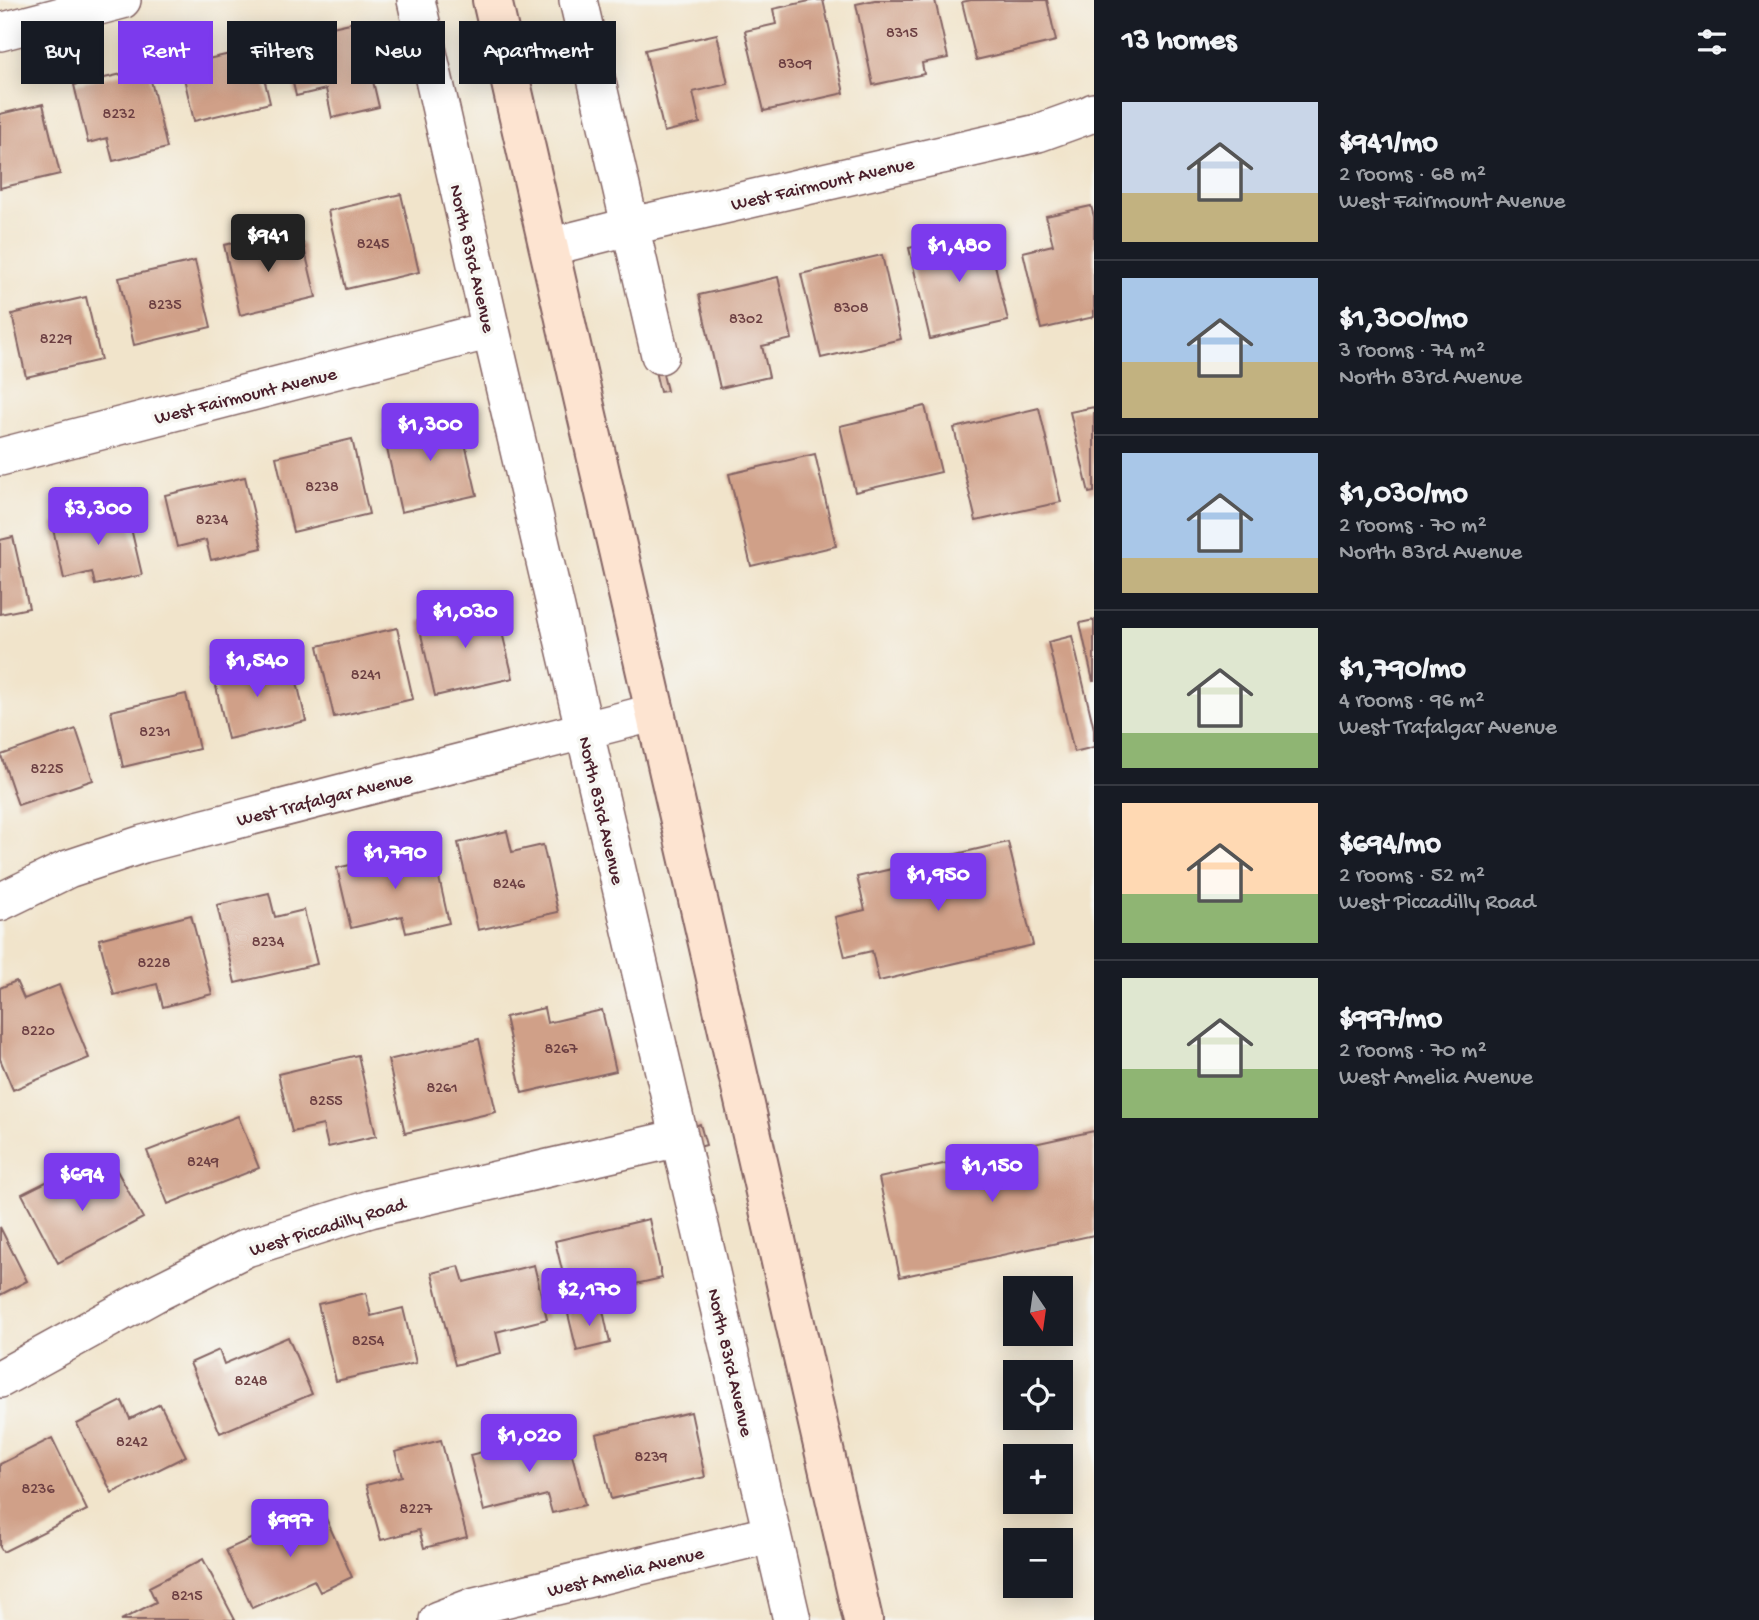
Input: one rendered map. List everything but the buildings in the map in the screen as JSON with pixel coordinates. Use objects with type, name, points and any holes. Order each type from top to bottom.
[{"type":"main road","points":[[492,0],[863,1620]]},
{"type":"street","points":[[0,32],[122,0]]},
{"type":"street","name":"North 83rd Avenue","points":[[416,0],[792,1620]]},
{"type":"street","points":[[578,0],[660,355]]},
{"type":"street","name":"West Fairmount Avenue","points":[[549,247],[1038,133],[1094,112]]},
{"type":"street","name":"West Fairmount Avenue","points":[[0,457],[491,330]]},
{"type":"street","name":"West Trafalgar Avenue","points":[[0,902],[68,869],[143,844],[656,712]]},
{"type":"street","name":"West Piccadilly Road","points":[[0,1378],[154,1294],[246,1248],[369,1209],[679,1138]]},
{"type":"street","name":"West Amelia Avenue","points":[[438,1620],[475,1606],[772,1534]]}]
